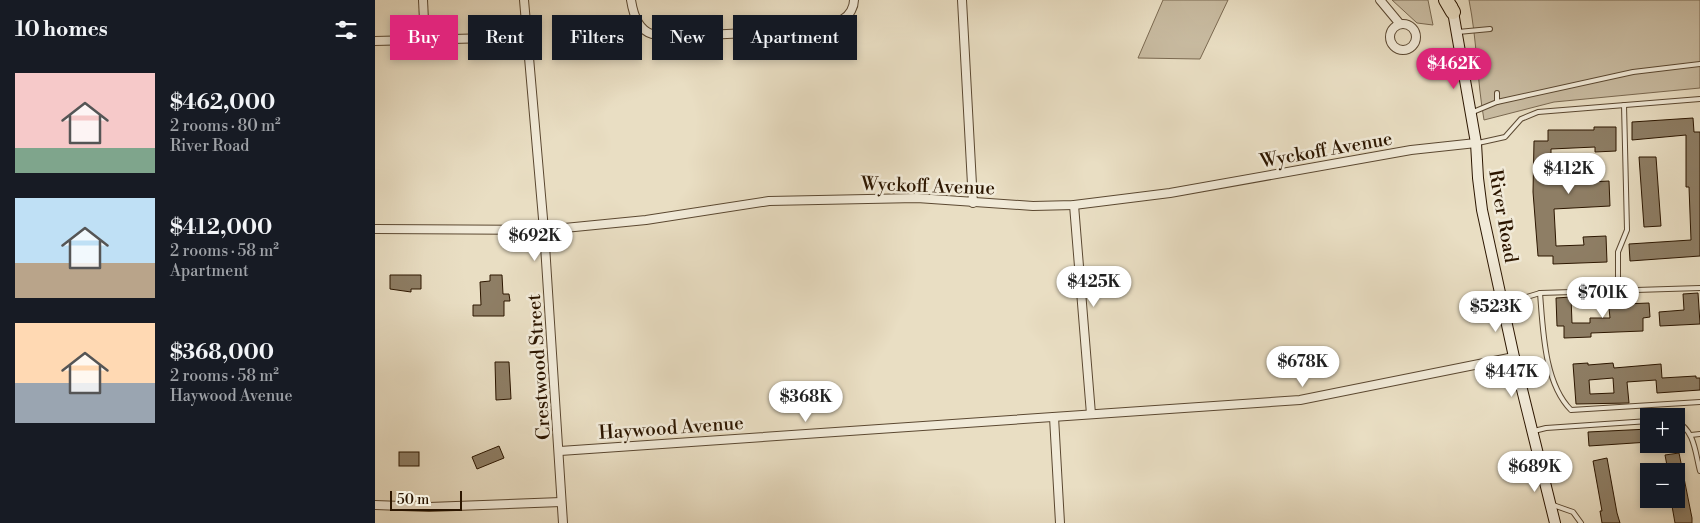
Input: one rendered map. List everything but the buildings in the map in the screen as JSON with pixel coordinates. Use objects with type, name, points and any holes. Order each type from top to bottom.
[{"type":"street","points":[[423,0],[424,15]]},
{"type":"street","name":"Crestwood Street","points":[[524,0],[525,15]]},
{"type":"street","points":[[631,0],[637,22],[650,34],[667,36],[742,33],[831,24],[845,18],[854,6],[854,0]]},
{"type":"street","points":[[962,0],[973,203]]},
{"type":"street","points":[[1380,0],[1399,24]]},
{"type":"street","name":"River Road","points":[[1450,4],[1457,32],[1476,143],[1482,210],[1514,357],[1534,431],[1555,523]]},
{"type":"street","points":[[375,42],[390,42]]},
{"type":"street","name":"Crestwood Street","points":[[529,60],[545,230],[563,523]]},
{"type":"street","name":"Wyckoff Avenue","points":[[375,229],[545,230],[646,220],[769,201],[871,198],[1074,205],[1170,193],[1411,150],[1476,143]]},
{"type":"street","points":[[1074,205],[1091,414],[1300,400],[1514,357]]},
{"type":"street","name":"Haywood Avenue","points":[[560,451],[1091,414]]},
{"type":"street","points":[[1054,417],[1059,523]]},
{"type":"street","points":[[375,505],[429,507],[561,502]]},
{"type":"lane","points":[[1457,32],[1490,29]]},
{"type":"lane","points":[[1471,113],[1497,102],[1633,72],[1700,64]]},
{"type":"lane","points":[[1497,93],[1497,102]]},
{"type":"lane","points":[[1476,143],[1505,137],[1521,120],[1538,112],[1700,99]]},
{"type":"lane","points":[[1618,291],[1618,252],[1627,230],[1625,105]]},
{"type":"lane","points":[[1503,304],[1540,293],[1700,288]]},
{"type":"lane","points":[[1540,293],[1546,358],[1562,399],[1571,410],[1700,402]]},
{"type":"lane","points":[[1534,431],[1546,428],[1640,422]]},
{"type":"lane","points":[[1685,426],[1691,435],[1700,471]]},
{"type":"lane","points":[[1691,435],[1700,434]]},
{"type":"lane","points":[[1551,504],[1573,512],[1581,523]]},
{"type":"shaded area","points":[[1163,0],[1228,0],[1200,59],[1138,58]]},
{"type":"shaded area","points":[[1392,0],[1428,0],[1433,25],[1417,23]]},
{"type":"shaded area","points":[[1469,0],[1700,0],[1700,88],[1554,102],[1484,120]]}]
